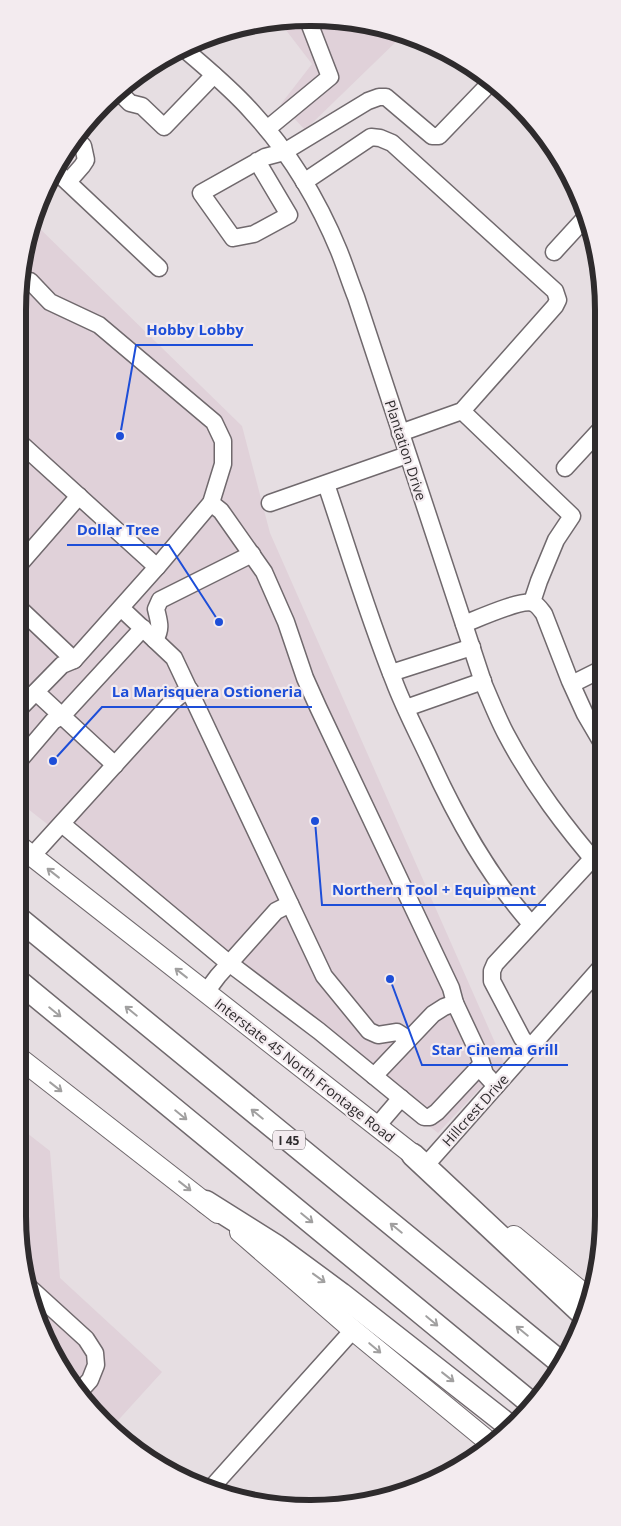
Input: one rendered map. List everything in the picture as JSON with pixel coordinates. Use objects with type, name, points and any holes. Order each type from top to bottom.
[{"type":"highway","name":"I 45","points":[[26,925],[556,1359]]},
{"type":"highway","points":[[26,988],[527,1400]]},
{"type":"highway","points":[[420,1160],[579,1310]]},
{"type":"highway","points":[[206,1202],[276,1246],[341,1294],[505,1422]]},
{"type":"main road","name":"Interstate 45 North Frontage Road","points":[[26,851],[420,1160],[584,1294]]},
{"type":"main road","points":[[26,1063],[206,1202],[353,1330],[485,1440]]},
{"type":"street","points":[[267,129],[330,77],[310,26]]},
{"type":"street","name":"Plantation Drive","points":[[189,54],[252,112],[267,129],[304,182],[338,250],[356,297],[483,681],[505,732],[526,769],[549,806],[595,863]]},
{"type":"street","points":[[124,97],[130,103],[142,106],[164,127],[214,75]]},
{"type":"street","points":[[257,161],[289,215],[254,234],[233,238],[201,193],[257,161],[264,157],[284,152],[368,101],[379,97],[386,97],[432,136],[438,136],[486,86]]},
{"type":"street","points":[[304,182],[371,137],[380,138],[392,143],[555,291],[558,300],[555,306],[462,411],[400,433]]},
{"type":"street","points":[[81,144],[83,146],[86,160],[82,166],[63,177],[159,268]]},
{"type":"street","points":[[554,252],[581,222]]},
{"type":"street","points":[[26,702],[62,664],[74,660],[158,567],[211,503],[223,456],[223,441],[214,422],[99,325],[50,302],[28,284]]},
{"type":"street","points":[[462,411],[572,516],[556,540],[532,602]]},
{"type":"street","points":[[565,468],[595,436]]},
{"type":"street","points":[[26,448],[158,567]]},
{"type":"street","points":[[270,503],[407,455]]},
{"type":"street","points":[[326,484],[391,673],[452,807],[478,853],[517,908],[531,924]]},
{"type":"street","points":[[26,557],[79,496]]},
{"type":"street","points":[[211,503],[221,511],[264,572],[318,707],[451,988],[455,1003],[478,1052],[485,1074],[496,1086]]},
{"type":"street","points":[[156,640],[160,633],[156,609],[160,600],[252,554]]},
{"type":"street","points":[[464,624],[522,603],[532,602],[539,606],[585,714],[595,731]]},
{"type":"street","points":[[121,608],[174,658],[324,976],[369,1031],[378,1035],[397,1032],[408,1040]]},
{"type":"street","points":[[26,619],[74,660]]},
{"type":"street","points":[[26,753],[53,721],[62,716],[143,628]]},
{"type":"street","points":[[391,673],[472,647]]},
{"type":"street","points":[[572,684],[595,672]]},
{"type":"street","points":[[406,708],[483,681]]},
{"type":"street","points":[[26,849],[62,824],[171,703],[190,690]]},
{"type":"street","points":[[36,692],[115,765]]},
{"type":"street","points":[[62,824],[229,963],[319,1031],[424,1117],[430,1117],[437,1112],[481,1065]]},
{"type":"street","points":[[530,1048],[522,1038],[492,981],[492,971],[495,964],[531,924],[595,867]]},
{"type":"street","points":[[206,992],[229,963],[276,911],[290,904]]},
{"type":"street","name":"Hillcrest Drive","points":[[420,1160],[496,1086],[595,974]]},
{"type":"street","points":[[374,1076],[433,1014],[455,1003]]},
{"type":"street","points":[[377,1126],[401,1098]]},
{"type":"street","points":[[38,1295],[86,1339],[95,1353],[96,1365],[90,1380],[84,1387]]},
{"type":"street","points":[[215,1483],[353,1330]]},
{"type":"shaded area","points":[[310,26],[348,29],[398,40],[305,130],[281,104],[312,64],[284,28]]},
{"type":"shaded area","points":[[39,227],[242,426],[270,533],[504,1063],[438,1133],[26,807],[26,310],[29,273]]},
{"type":"shaded area","points":[[26,1132],[50,1151],[60,1278],[162,1372],[116,1422],[85,1389],[64,1358],[41,1307],[32,1271],[26,1216]]},
{"type":"place","name":"Hobby Lobby","points":[[120,436]]},
{"type":"place","name":"Dollar Tree","points":[[219,622]]},
{"type":"place","name":"La Marisquera Ostioneria","points":[[53,761]]},
{"type":"place","name":"Northern Tool + Equipment","points":[[315,821]]},
{"type":"place","name":"Star Cinema Grill","points":[[390,979]]}]
